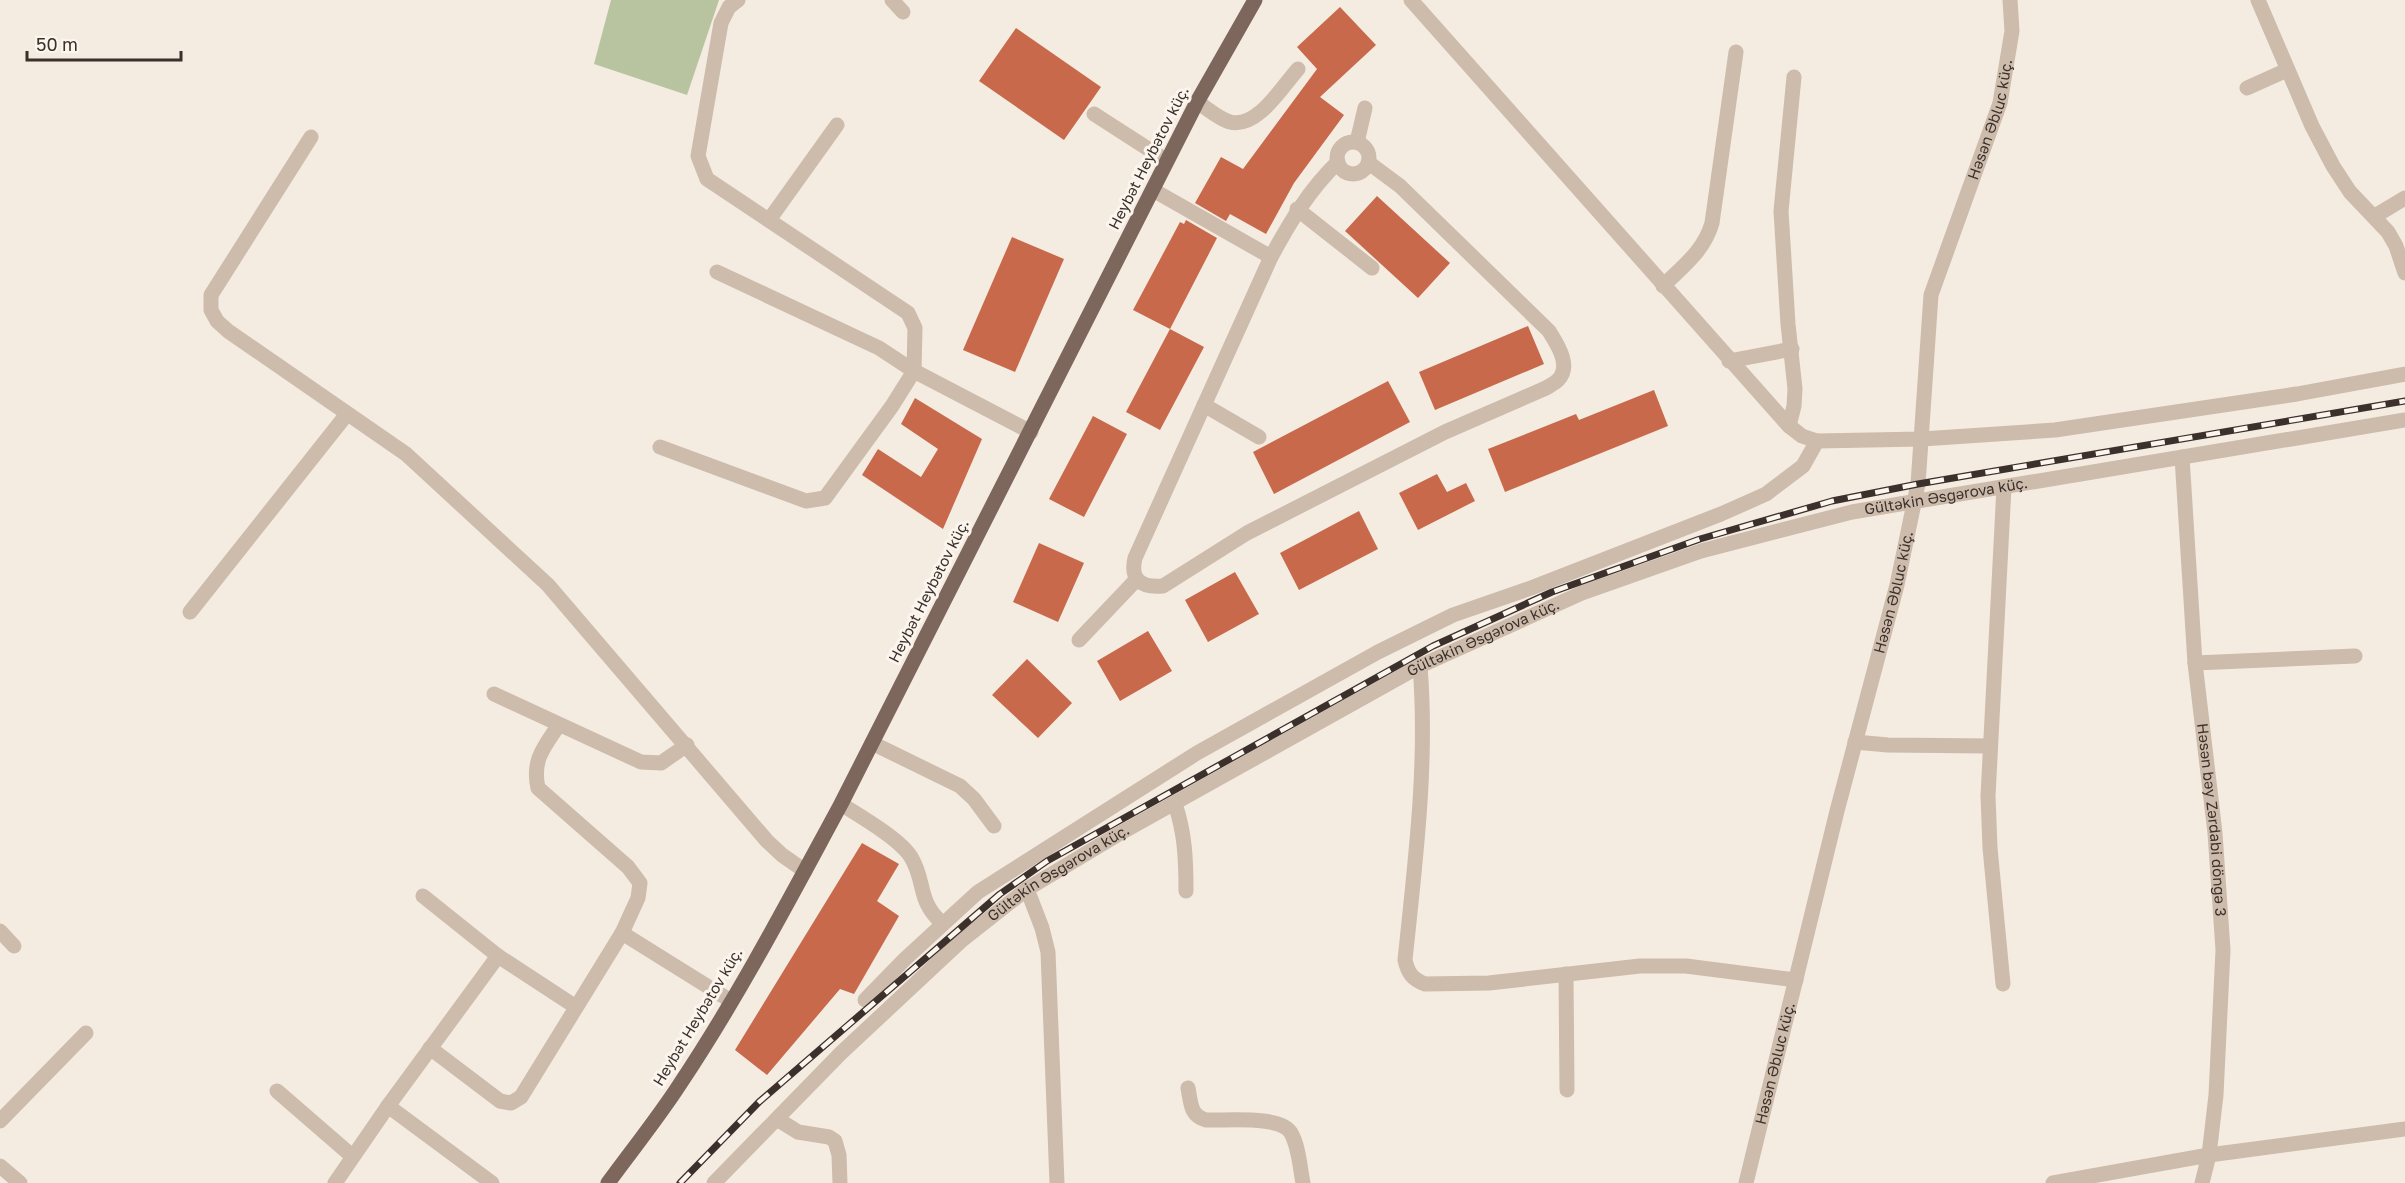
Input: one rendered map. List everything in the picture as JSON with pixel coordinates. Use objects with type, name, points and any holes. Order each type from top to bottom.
[{"type":"main road","name":"Heybət Heybətov küç.","points":[[608,1183],[680,1085],[805,871],[1197,102],[1255,0]]},
{"type":"street","points":[[660,447],[806,501],[825,498],[892,406],[914,371],[915,328],[908,313],[707,178],[698,156],[721,23],[729,7],[738,0]]},
{"type":"street","points":[[892,0],[903,12]]},
{"type":"street","points":[[1411,0],[1729,361],[1789,426],[1802,436],[1817,441],[1922,439],[2055,430],[2297,394],[2405,374]]},
{"type":"street","name":"Həsən Əbluc küç.","points":[[1746,1183],[1855,742],[1897,585],[1914,503],[1922,439],[1931,295],[2000,103],[2012,31],[2010,0]]},
{"type":"street","points":[[2258,0],[2333,166],[2350,192],[2388,231],[2405,273]]},
{"type":"street","points":[[1663,286],[1700,250],[1708,237],[1712,223],[1736,52]]},
{"type":"street","points":[[1197,102],[1229,122],[1246,123],[1258,115],[1298,69]]},
{"type":"street","points":[[2247,88],[2288,70]]},
{"type":"street","points":[[1789,426],[1795,389],[1788,324],[1781,211],[1794,77]]},
{"type":"street","points":[[1358,142],[1365,108]]},
{"type":"street","points":[[1094,114],[1167,161]]},
{"type":"street","points":[[769,220],[837,125]]},
{"type":"street","points":[[311,137],[211,296],[211,310],[217,321],[228,331],[406,454],[548,585],[767,841],[805,871]]},
{"type":"street","points":[[1358,142],[1368,150],[1369,164],[1359,173],[1353,174],[1341,168],[1337,155],[1344,144],[1358,142]]},
{"type":"street","points":[[1338,162],[1297,209],[1271,257],[1135,558],[1132,571],[1136,580],[1152,587],[1162,586],[1247,533],[1445,432],[1546,388],[1558,380],[1563,372],[1562,356],[1549,331],[1400,186],[1369,164]]},
{"type":"street","points":[[1153,190],[1271,257]]},
{"type":"street","points":[[2375,216],[2405,198]]},
{"type":"street","points":[[1297,209],[1372,268]]},
{"type":"street","points":[[717,272],[879,348],[914,371],[1030,432]]},
{"type":"street","points":[[1729,361],[1792,350]]},
{"type":"street","points":[[1204,405],[1259,437]]},
{"type":"street","points":[[190,612],[347,414]]},
{"type":"street","name":"Gültəkin Əsgərova küç.","points":[[714,1183],[841,1053],[962,940],[1027,889],[1117,835],[1420,666],[1582,593],[1701,551],[1852,513],[2405,420]]},
{"type":"street","points":[[865,1000],[942,923],[978,892],[1197,753],[1378,652],[1453,615],[1531,588],[1766,494],[1803,466],[1817,441]]},
{"type":"street","name":"Həsən bəy Zərdabi döngə 3","points":[[2182,457],[2195,663],[2215,833],[2223,950],[2216,1095],[2209,1155],[2202,1183]]},
{"type":"street","points":[[2003,984],[1990,848],[1989,746],[2004,487]]},
{"type":"street","points":[[1079,640],[1136,580]]},
{"type":"street","points":[[2195,663],[2355,656]]},
{"type":"street","points":[[1420,666],[1423,724],[1416,849],[1405,960],[1407,971],[1415,980],[1425,984],[1490,983],[1640,966],[1686,966],[1796,980]]},
{"type":"street","points":[[494,694],[558,726],[641,762],[660,763],[687,745]]},
{"type":"street","points":[[430,1048],[500,1101],[511,1103],[521,1097],[622,933],[638,898],[640,883],[628,867],[538,788],[535,774],[539,755],[558,726]]},
{"type":"street","points":[[1855,742],[1888,745],[1989,746]]},
{"type":"street","points":[[872,743],[960,786],[974,799],[994,826]]},
{"type":"street","points":[[841,804],[872,824],[910,855],[917,869],[923,897],[931,913],[942,923]]},
{"type":"street","points":[[1175,804],[1183,827],[1186,891]]},
{"type":"street","points":[[1027,889],[1042,928],[1048,952],[1057,1183]]},
{"type":"street","points":[[423,896],[498,956],[576,1007]]},
{"type":"street","points":[[0,931],[14,946]]},
{"type":"street","points":[[622,933],[731,1001]]},
{"type":"street","points":[[335,1183],[352,1156],[498,956]]},
{"type":"street","points":[[1566,974],[1567,1090]]},
{"type":"street","points":[[0,1121],[86,1033]]},
{"type":"street","points":[[1188,1088],[1193,1112],[1198,1118],[1269,1122],[1282,1125],[1290,1130],[1303,1183]]},
{"type":"street","points":[[277,1090],[352,1156]]},
{"type":"street","points":[[388,1106],[492,1183]]},
{"type":"street","points":[[777,1119],[798,1132],[829,1137],[835,1141],[839,1155],[840,1183]]},
{"type":"street","points":[[2053,1183],[2209,1155],[2405,1129]]},
{"type":"street","points":[[0,1166],[20,1183]]},
{"type":"green space","points":[[611,0],[719,0],[687,95],[594,64]]},
{"type":"building","points":[[1340,7],[1376,45],[1320,97],[1344,115],[1294,183],[1266,234],[1230,214],[1226,221],[1195,203],[1221,157],[1243,169],[1317,69],[1297,47]]},
{"type":"building","points":[[1016,28],[1101,87],[1064,140],[979,81]]},
{"type":"building","points":[[1377,196],[1450,263],[1418,298],[1345,231]]},
{"type":"building","points":[[1186,220],[1217,238],[1170,329],[1133,310],[1180,222],[1184,224]]},
{"type":"building","points":[[1012,237],[1064,259],[1015,372],[963,350]]},
{"type":"building","points":[[1528,326],[1544,364],[1435,410],[1419,372]]},
{"type":"building","points":[[1170,329],[1204,347],[1160,430],[1126,412]]},
{"type":"building","points":[[1388,381],[1410,422],[1274,494],[1253,452]]},
{"type":"building","points":[[1654,390],[1668,426],[1505,492],[1488,449],[1576,414],[1579,420]]},
{"type":"building","points":[[915,398],[982,439],[943,529],[862,475],[878,449],[921,477],[938,449],[901,424]]},
{"type":"building","points":[[1093,416],[1127,434],[1084,517],[1049,499]]},
{"type":"building","points":[[1437,474],[1447,492],[1466,483],[1475,501],[1418,530],[1399,493]]},
{"type":"building","points":[[1359,511],[1378,549],[1299,590],[1280,553]]},
{"type":"building","points":[[1039,543],[1084,563],[1058,622],[1013,602]]},
{"type":"building","points":[[1235,572],[1259,614],[1208,642],[1185,600]]},
{"type":"building","points":[[1148,631],[1172,671],[1120,701],[1097,661]]},
{"type":"building","points":[[1027,659],[1072,703],[1038,738],[992,695]]},
{"type":"building","points":[[862,843],[899,864],[877,901],[899,916],[854,994],[840,989],[767,1075],[735,1050]]},
{"type":"railway","points":[[680,1183],[759,1102],[1000,894],[1047,861],[1433,646],[1552,592],[1700,539],[1832,501],[1918,484],[2405,401]]}]
